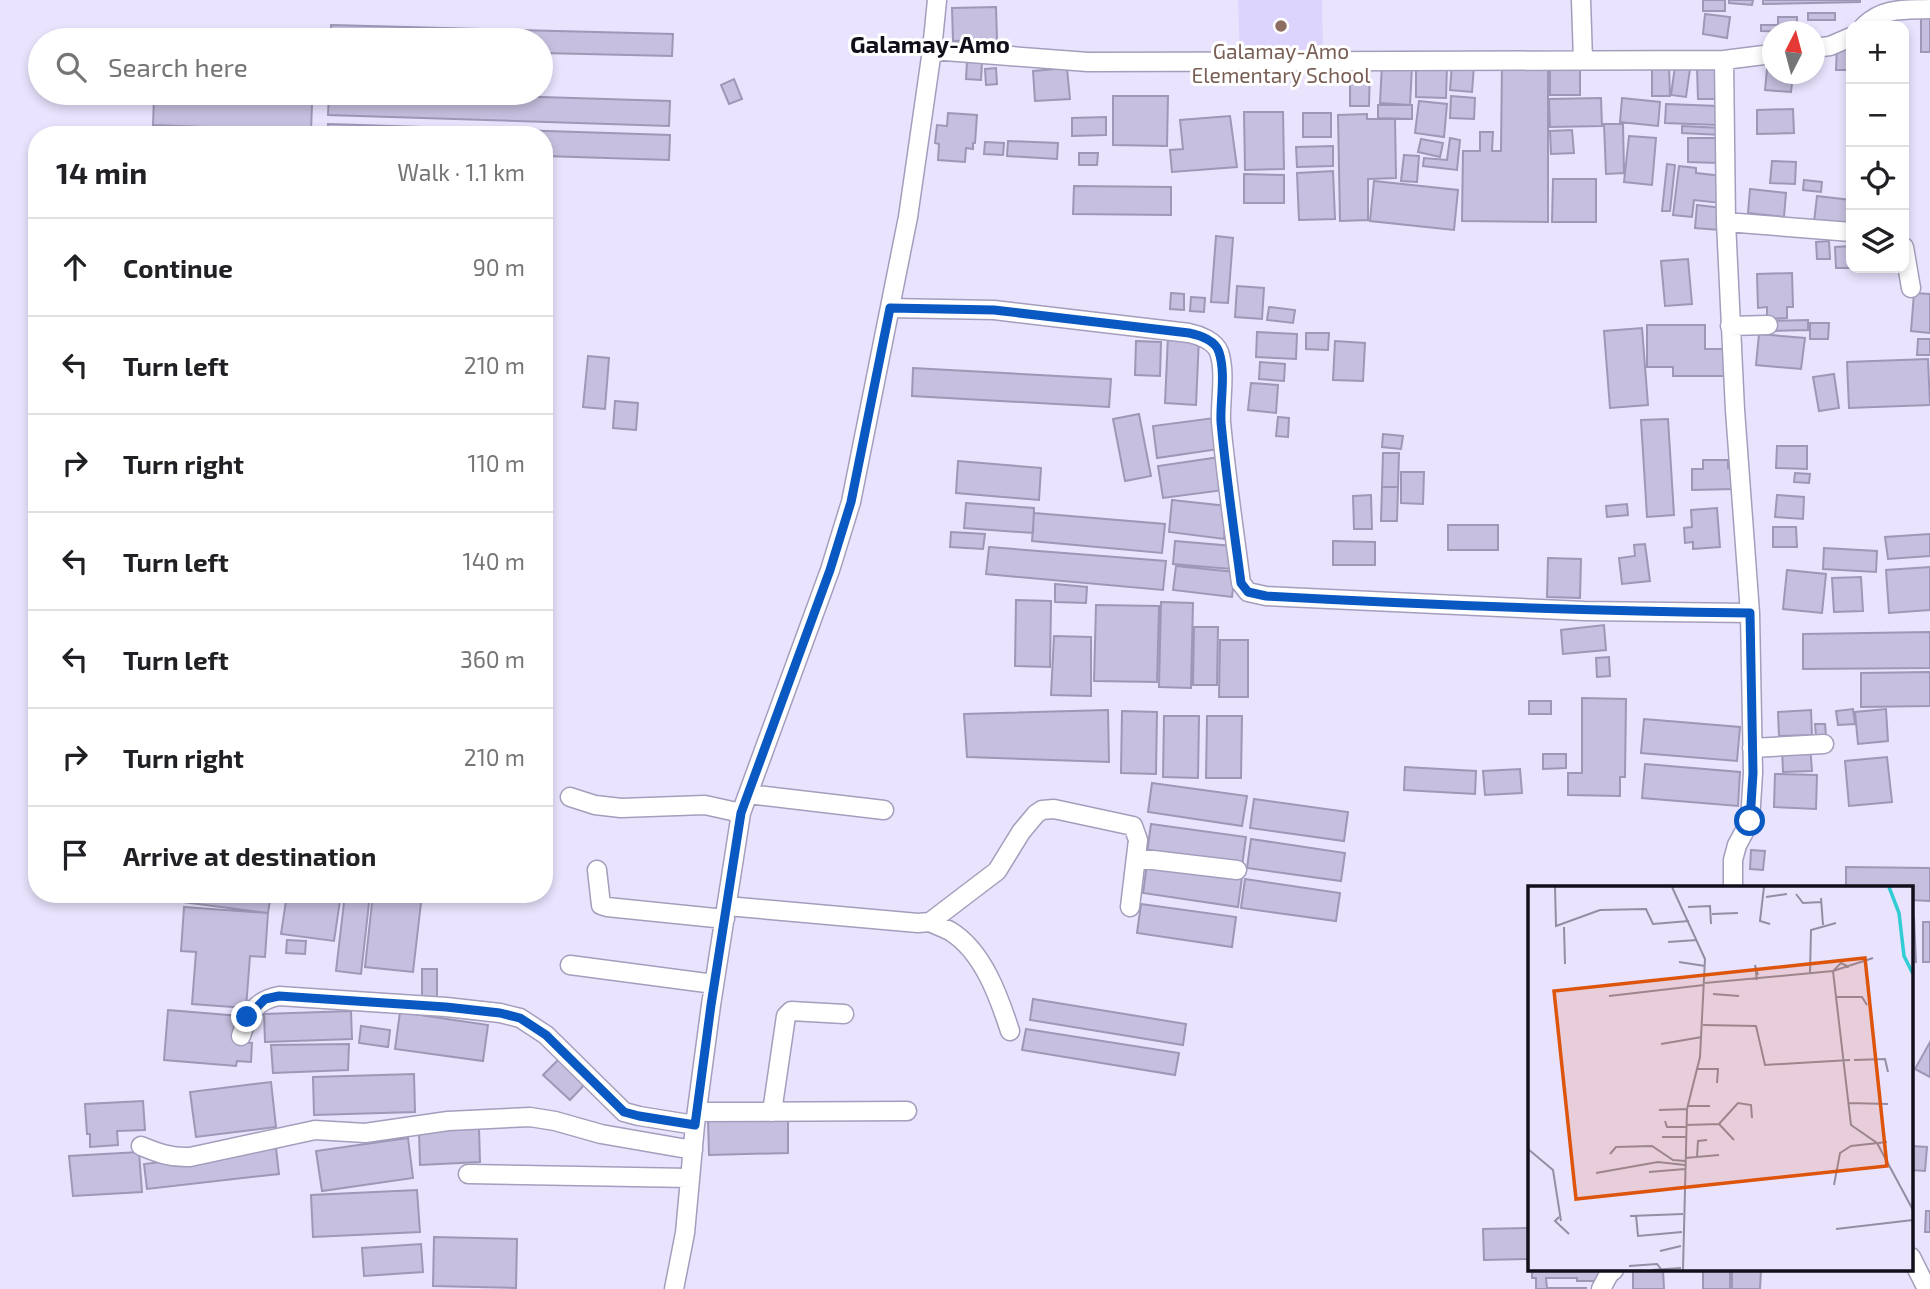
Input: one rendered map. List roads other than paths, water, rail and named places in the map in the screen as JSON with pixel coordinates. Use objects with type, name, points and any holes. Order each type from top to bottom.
[{"type":"street","points":[[674,1289],[685,1233],[696,1119],[714,984],[741,813],[830,570],[851,502],[910,206],[937,0]]},
{"type":"street","points":[[1581,0],[1583,60]]},
{"type":"street","points":[[1870,21],[1893,10],[1930,9]]},
{"type":"street","points":[[1825,47],[1846,39]]},
{"type":"street","points":[[932,50],[1088,62],[1724,60],[1762,55]]},
{"type":"street","points":[[1724,60],[1730,326],[1750,613],[1752,748],[1750,821],[1737,845],[1733,860],[1733,886]]},
{"type":"street","points":[[1726,222],[1846,232]]},
{"type":"street","points":[[1908,273],[1911,288]]},
{"type":"street","points":[[890,308],[994,310],[1189,333],[1214,344],[1219,350],[1221,363],[1221,420],[1241,583],[1248,592],[1266,596],[1584,611],[1750,613]]},
{"type":"street","points":[[1730,326],[1768,325]]},
{"type":"street","points":[[1752,748],[1824,744]]},
{"type":"street","points":[[748,794],[884,810]]},
{"type":"street","points":[[570,797],[595,805],[621,808],[705,805],[741,813]]},
{"type":"street","points":[[930,922],[997,870],[1036,814],[1042,810],[1054,809],[1133,826],[1138,840],[1129,907]]},
{"type":"street","points":[[1136,858],[1237,870]]},
{"type":"street","points":[[597,870],[601,905],[607,907],[930,922],[952,932],[978,957],[999,998],[1010,1031]]},
{"type":"street","points":[[570,965],[714,984]]},
{"type":"street","points":[[241,1035],[247,1017],[265,999],[279,996],[500,1013],[520,1018],[546,1035],[624,1112],[639,1116],[696,1119],[772,1112],[907,1111]]},
{"type":"street","points":[[772,1112],[786,1016],[791,1011],[844,1014]]},
{"type":"street","points":[[141,1146],[164,1156],[190,1157],[296,1132],[315,1130],[365,1133],[447,1121],[530,1117],[601,1134],[693,1150]]},
{"type":"street","points":[[468,1174],[690,1178]]},
{"type":"street","points":[[1912,1258],[1927,1289]]},
{"type":"street","points":[[1601,1289],[1612,1272]]},
{"type":"place","name":"Galamay-Amo Elementary School","points":[[1281,26]]},
{"type":"district","name":"Galamay-Amo","points":[[930,43]]}]
